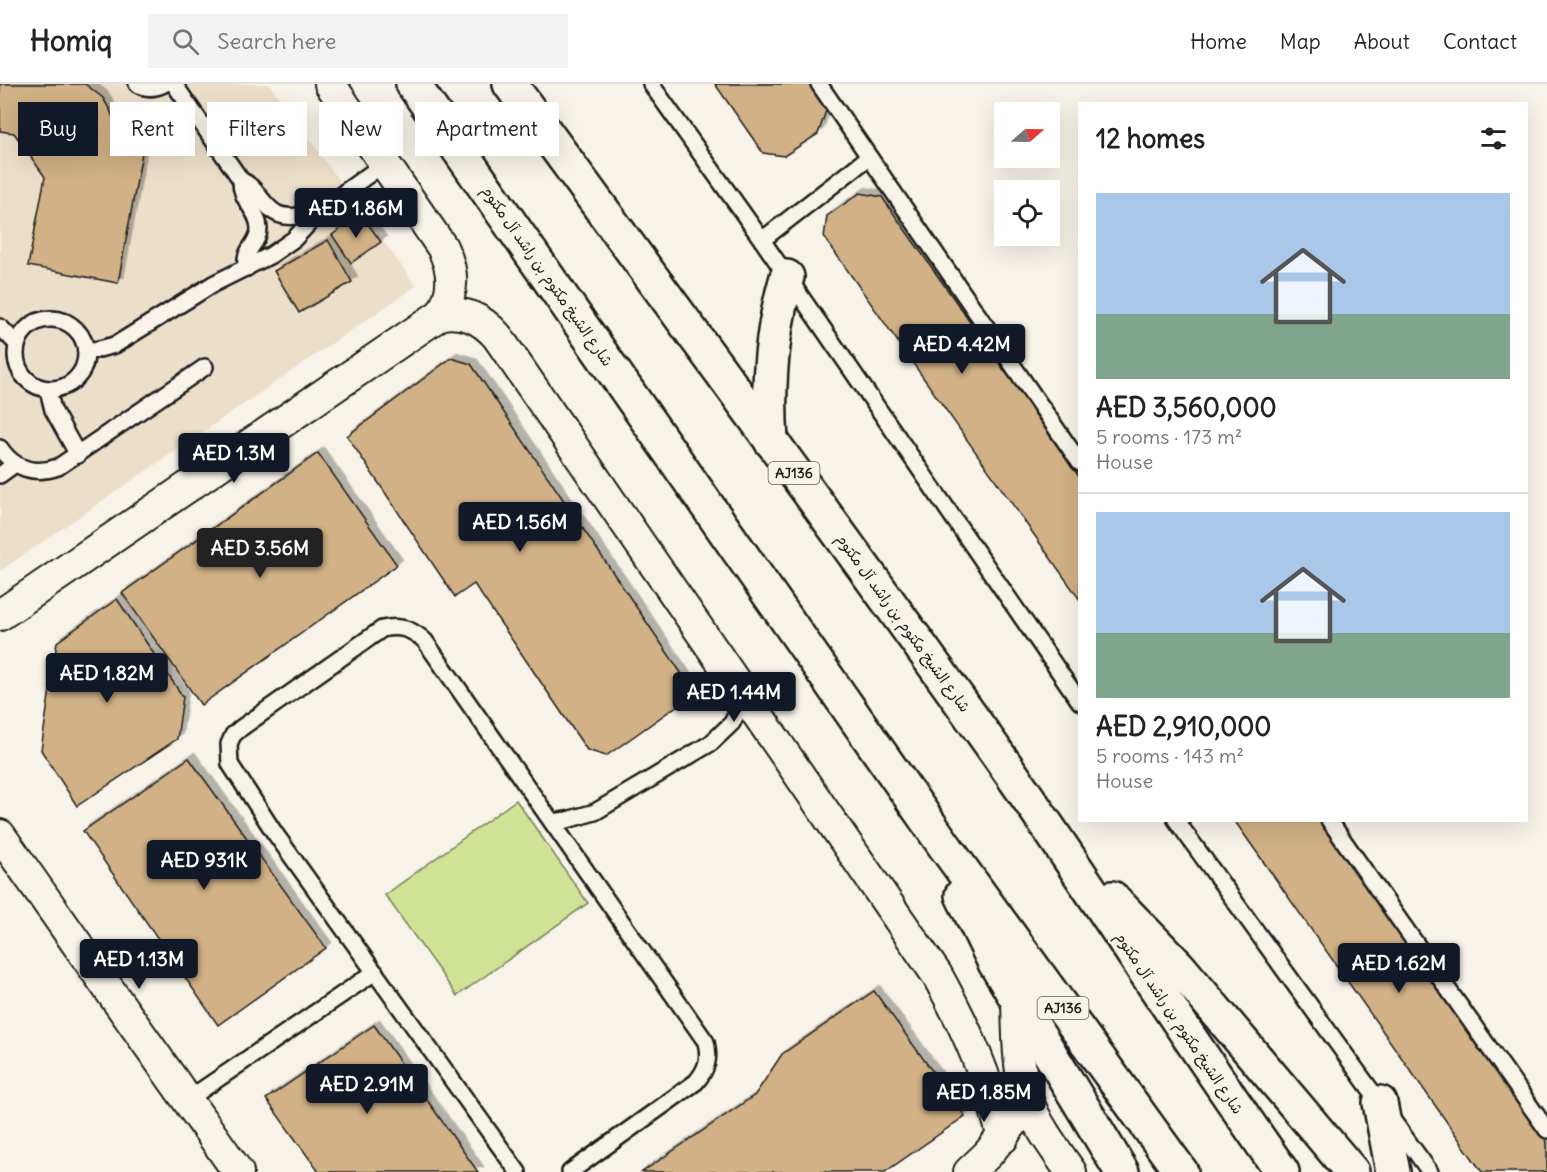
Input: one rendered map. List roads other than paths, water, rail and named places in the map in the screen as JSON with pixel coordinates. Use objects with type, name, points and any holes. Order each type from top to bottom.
[{"type":"main road","name":"شارع الشيخ مكتوم بن راشد آل مكتوم","points":[[413,84],[944,845],[1181,1172]]},
{"type":"main road","name":"شارع الشيخ مكتوم بن راشد آل مكتوم","points":[[510,84],[990,744],[1282,1172]]},
{"type":"main road","points":[[771,441],[770,358],[787,277]]},
{"type":"main road","points":[[944,845],[958,886],[995,963],[1122,1172]]},
{"type":"main road","points":[[1074,865],[1110,896],[1179,967],[1352,1172]]},
{"type":"main road","points":[[1380,1103],[1393,1172]]},
{"type":"street","points":[[330,84],[449,260],[453,274],[452,288],[441,314]]},
{"type":"street","points":[[0,615],[441,314],[453,312],[478,319],[489,326],[497,336],[937,975],[977,1053],[992,1095],[1002,1138]]},
{"type":"street","points":[[0,835],[238,1172]]},
{"type":"street","points":[[1017,1000],[1019,1059],[1028,1101],[1040,1126],[1071,1172]]},
{"type":"street","points":[[969,1172],[1002,1138],[1028,1101]]},
{"type":"lane","points":[[137,84],[144,88],[154,88],[164,84]]},
{"type":"lane","points":[[174,84],[241,180],[254,189],[269,208],[278,214],[290,217],[302,215],[313,219]]},
{"type":"lane","points":[[651,84],[762,240],[1078,699]]},
{"type":"lane","points":[[819,84],[1078,460]]},
{"type":"lane","points":[[762,240],[869,157]]},
{"type":"lane","points":[[87,351],[115,345],[213,284],[283,247],[346,191],[385,163]]},
{"type":"lane","points":[[241,180],[242,196],[255,214],[259,228],[255,241],[246,254],[247,268]]},
{"type":"lane","points":[[43,319],[67,322],[77,329],[84,340],[87,351],[86,364],[80,375],[71,384],[60,389],[48,390],[36,386],[22,374],[16,357],[17,344],[22,333],[31,324],[43,319]]},
{"type":"lane","points":[[0,327],[17,344]]},
{"type":"lane","points":[[0,448],[15,464],[25,469],[48,471],[58,467],[205,366]]},
{"type":"lane","points":[[48,390],[53,410],[78,455]]},
{"type":"lane","points":[[0,475],[15,464]]},
{"type":"lane","points":[[518,1172],[274,832],[230,764],[229,744],[233,735],[241,728],[372,635],[393,626],[416,633],[425,641],[706,1042],[709,1053],[707,1064],[703,1074],[696,1082],[570,1172]]},
{"type":"lane","points":[[552,822],[595,812],[711,743],[732,723],[744,696]]},
{"type":"lane","points":[[1177,822],[1430,1172]]},
{"type":"lane","points":[[1330,822],[1547,1130]]},
{"type":"lane","points":[[187,1100],[375,972]]}]
